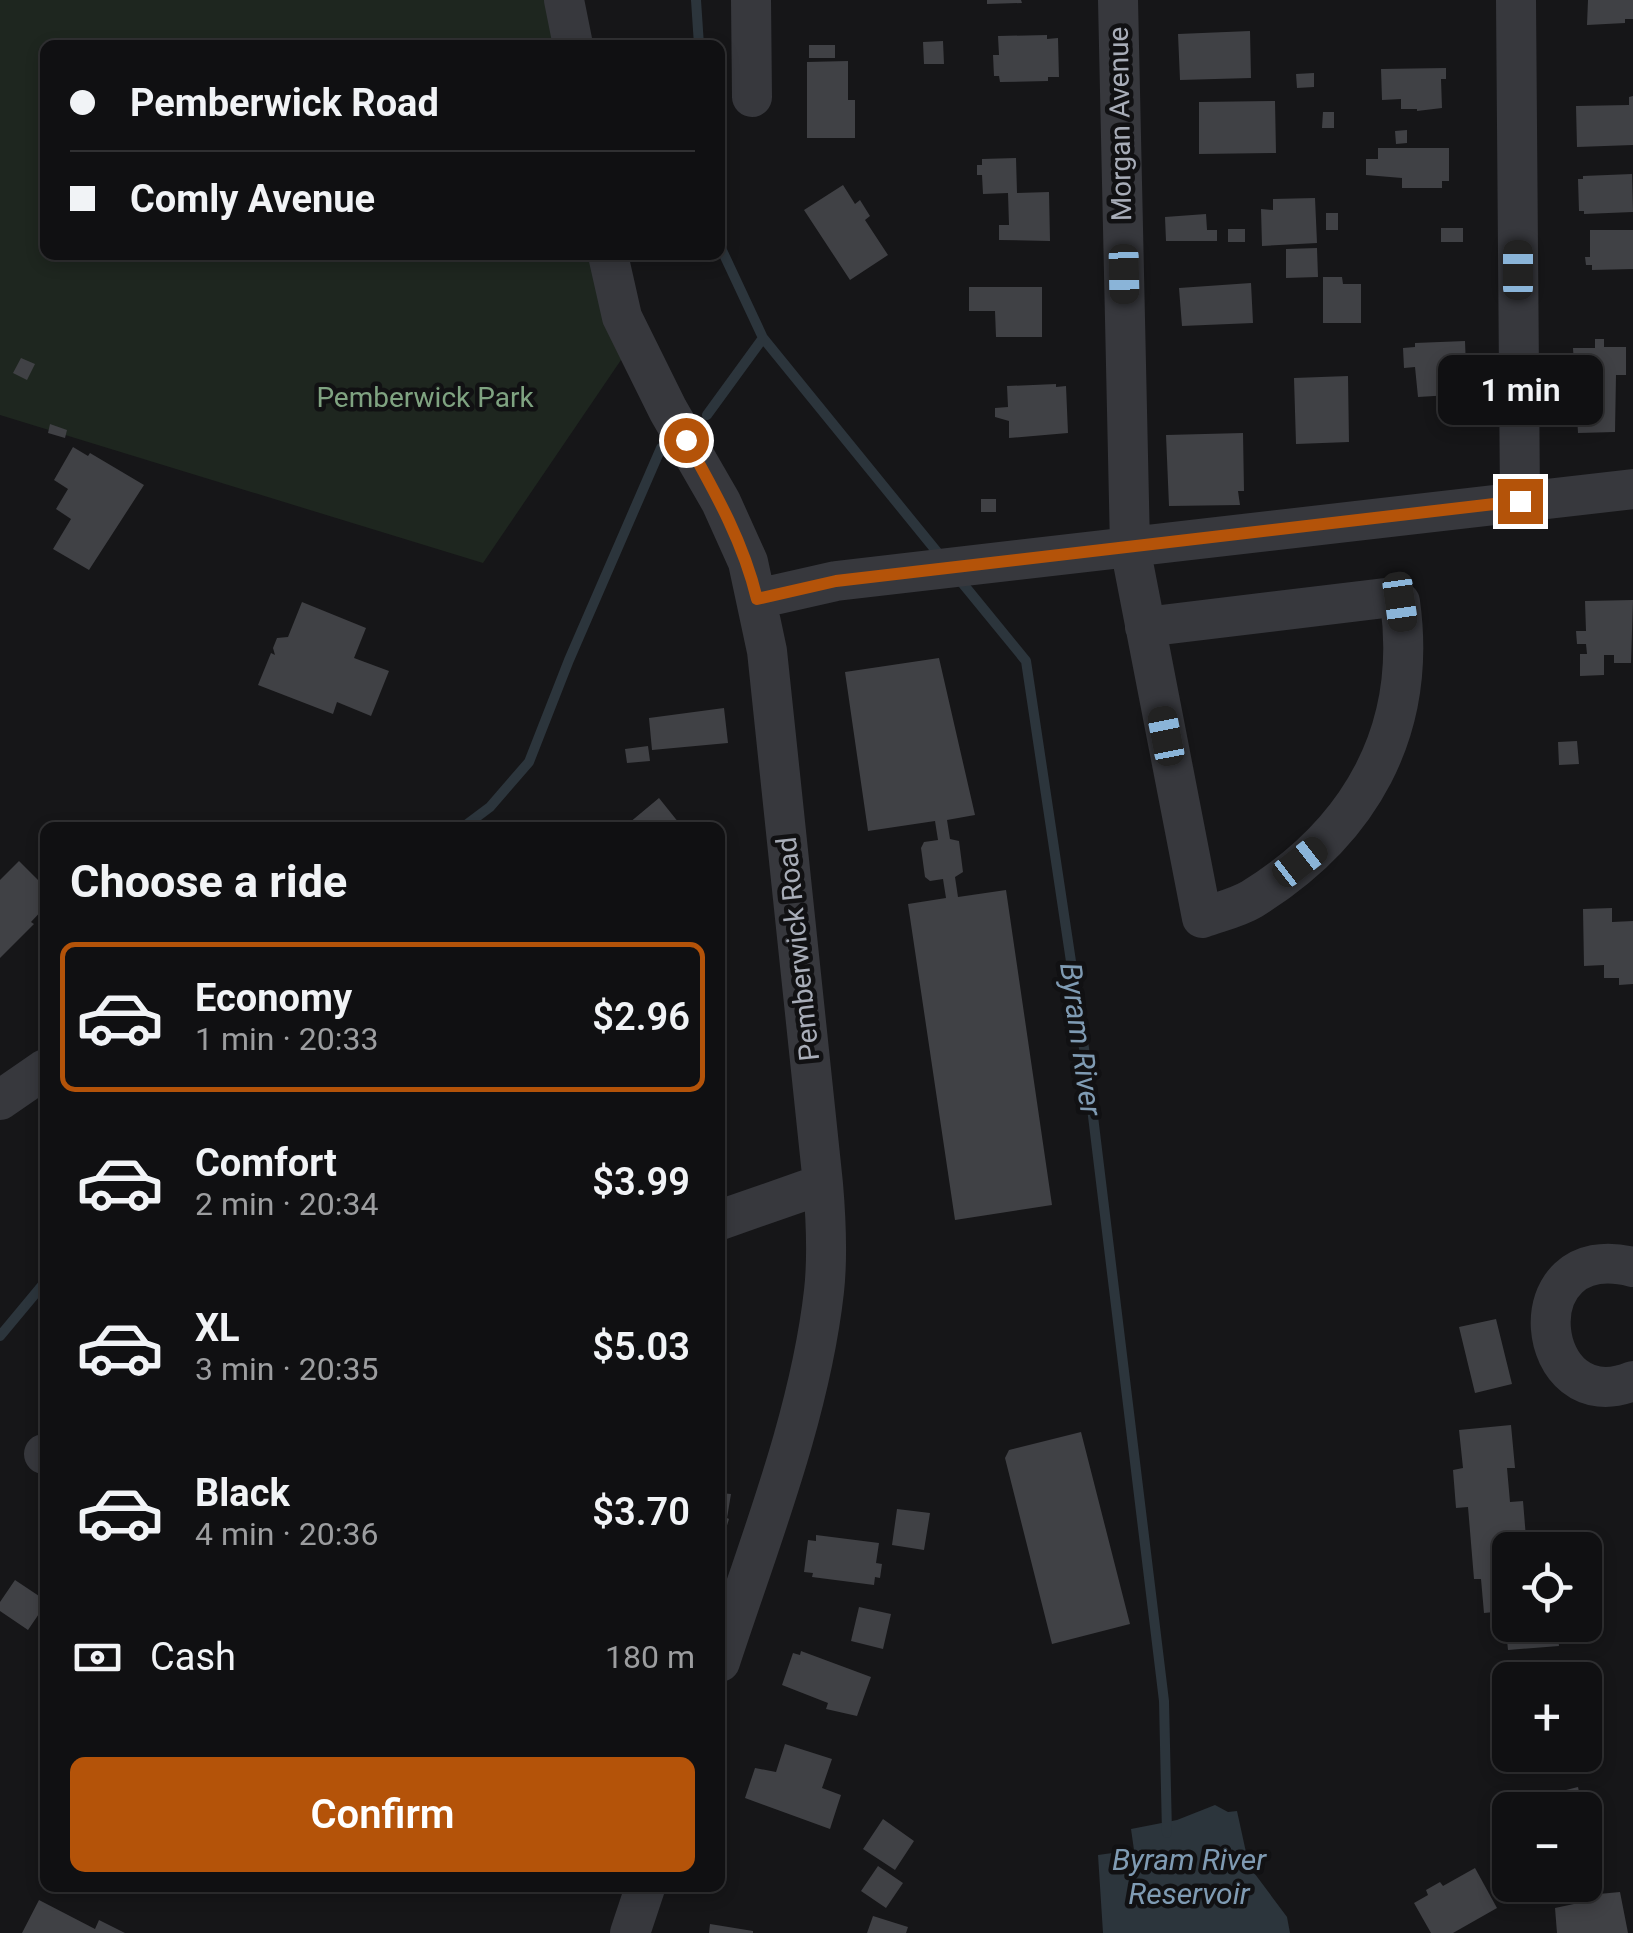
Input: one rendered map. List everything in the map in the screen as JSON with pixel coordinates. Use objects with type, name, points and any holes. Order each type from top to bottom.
[{"type":"street","points":[[564,0],[572,40]]},
{"type":"street","points":[[751,0],[752,97]]},
{"type":"street","name":"Morgan Avenue","points":[[1118,0],[1130,547],[1145,627],[1202,918],[1250,900],[1325,843],[1376,774],[1400,700],[1404,632],[1400,602],[1385,598],[1145,627]]},
{"type":"street","points":[[1516,0],[1520,501]]},
{"type":"street","name":"Pemberwick Road","points":[[609,260],[622,317],[668,410],[721,502],[748,562],[757,599],[766,652],[823,1184],[824,1291],[812,1354],[773,1503],[725,1647]]},
{"type":"street","points":[[757,599],[836,581],[1633,489]]},
{"type":"street","points":[[0,1100],[40,1072]]},
{"type":"street","points":[[725,1218],[823,1184]]},
{"type":"street","points":[[1633,1267],[1603,1263],[1573,1274],[1553,1301],[1548,1324],[1553,1349],[1575,1376],[1595,1385],[1621,1386],[1633,1381]]},
{"type":"street","points":[[630,1933],[644,1892]]},
{"type":"green space","name":"Pemberwick Park","points":[[0,0],[546,0],[553,40],[40,40],[40,260],[594,260],[623,357],[483,563],[0,415]]},
{"type":"water","name":"Byram River Reservoir","points":[[1215,1805],[1228,1812],[1237,1811],[1249,1866],[1287,1917],[1290,1933],[1103,1933],[1098,1855],[1134,1850],[1131,1829],[1177,1820]]},
{"type":"building","points":[[987,0],[1021,0],[1022,3],[987,4]]},
{"type":"building","points":[[1588,0],[1633,0],[1633,19],[1587,25]]},
{"type":"building","points":[[1250,31],[1251,78],[1180,80],[1178,34]]},
{"type":"building","points":[[1047,35],[1047,39],[1058,38],[1059,77],[1048,77],[1048,81],[1000,82],[999,76],[994,76],[993,55],[999,55],[998,36]]},
{"type":"building","points":[[943,41],[944,64],[924,64],[923,42]]},
{"type":"building","points":[[809,45],[835,45],[835,58],[809,58]]},
{"type":"building","points":[[848,61],[848,100],[855,100],[855,138],[807,138],[807,62]]},
{"type":"building","points":[[1446,68],[1446,79],[1441,79],[1442,108],[1401,109],[1401,99],[1382,100],[1381,69]]},
{"type":"building","points":[[1314,73],[1314,87],[1297,88],[1296,74]]},
{"type":"building","points":[[1633,96],[1633,145],[1577,147],[1576,106],[1629,105],[1629,97]]},
{"type":"building","points":[[1275,101],[1276,153],[1199,154],[1199,102]]},
{"type":"building","points":[[1323,112],[1334,112],[1334,128],[1322,128]]},
{"type":"building","points":[[1407,130],[1407,143],[1396,144],[1395,131]]},
{"type":"building","points":[[1378,148],[1449,148],[1449,181],[1442,181],[1442,188],[1402,188],[1402,178],[1366,175],[1366,159],[1378,159]]},
{"type":"building","points":[[1016,158],[1017,193],[1049,192],[1050,241],[999,240],[999,225],[1009,225],[1008,193],[983,194],[977,165],[982,165],[982,159]]},
{"type":"building","points":[[1632,174],[1633,212],[1579,211],[1578,179]]},
{"type":"building","points":[[843,185],[855,204],[860,200],[870,216],[865,220],[888,255],[850,280],[804,210]]},
{"type":"building","points":[[1315,198],[1317,243],[1262,246],[1261,209],[1273,210],[1273,199]]},
{"type":"building","points":[[1326,213],[1338,213],[1338,230],[1326,230]]},
{"type":"building","points":[[1206,214],[1207,230],[1217,230],[1217,241],[1166,241],[1165,217]]},
{"type":"building","points":[[1441,228],[1463,228],[1463,242],[1441,242]]},
{"type":"building","points":[[1228,229],[1245,229],[1245,242],[1228,242]]},
{"type":"building","points":[[1590,230],[1633,230],[1633,269],[1592,270],[1592,265],[1586,265],[1585,257],[1590,257]]},
{"type":"building","points":[[1317,248],[1318,277],[1286,278],[1286,249]]},
{"type":"building","points":[[1323,277],[1342,277],[1343,284],[1361,284],[1361,323],[1323,323]]},
{"type":"building","points":[[1251,283],[1253,323],[1182,326],[1179,288]]},
{"type":"building","points":[[969,287],[1042,287],[1042,337],[996,337],[995,311],[969,311]]},
{"type":"building","points":[[1595,339],[1604,339],[1604,347],[1626,347],[1626,375],[1616,375],[1615,432],[1578,433],[1573,348],[1595,348]]},
{"type":"building","points":[[1465,341],[1467,394],[1418,397],[1415,367],[1404,368],[1403,348],[1415,347],[1415,343]]},
{"type":"building","points":[[21,358],[35,364],[27,380],[13,373]]},
{"type":"building","points":[[1348,376],[1349,442],[1296,444],[1294,378]]},
{"type":"building","points":[[1007,386],[1066,386],[1068,433],[1009,438],[1009,421],[995,417],[995,408],[1008,407]]},
{"type":"building","points":[[50,424],[67,430],[65,438],[48,433]]},
{"type":"building","points":[[1243,433],[1244,491],[1238,491],[1240,505],[1169,506],[1166,435]]},
{"type":"building","points":[[73,447],[144,485],[89,570],[53,549],[71,519],[56,509],[68,489],[54,480]]},
{"type":"building","points":[[981,499],[996,499],[996,512],[981,512]]},
{"type":"building","points":[[1633,600],[1631,663],[1614,663],[1614,655],[1604,655],[1604,675],[1580,676],[1580,654],[1587,654],[1586,644],[1577,644],[1576,631],[1586,631],[1585,601]]},
{"type":"building","points":[[302,602],[366,628],[354,658],[389,671],[371,716],[337,702],[333,714],[258,685],[271,653],[275,655],[277,638],[288,637]]},
{"type":"building","points":[[939,658],[975,815],[947,820],[950,839],[959,841],[963,872],[955,877],[958,897],[1006,890],[1052,1205],[955,1220],[908,904],[946,898],[943,879],[930,881],[925,877],[921,848],[924,842],[938,840],[935,821],[868,831],[845,672]]},
{"type":"building","points":[[724,708],[728,743],[652,750],[649,718]]},
{"type":"building","points":[[1577,741],[1579,764],[1559,765],[1558,742]]},
{"type":"building","points":[[648,746],[650,761],[627,763],[625,749]]},
{"type":"building","points":[[659,798],[678,822],[630,822]]},
{"type":"building","points":[[19,861],[40,882],[40,912],[31,922],[34,924],[0,958],[0,880]]},
{"type":"building","points":[[1612,908],[1612,922],[1633,921],[1633,984],[1619,985],[1619,978],[1604,978],[1604,965],[1584,966],[1583,909]]},
{"type":"building","points":[[1496,1319],[1512,1384],[1475,1393],[1459,1327]]},
{"type":"building","points":[[1511,1425],[1515,1468],[1507,1468],[1510,1502],[1523,1501],[1526,1532],[1492,1532],[1492,1612],[1484,1613],[1481,1579],[1474,1579],[1468,1507],[1456,1508],[1453,1470],[1463,1468],[1459,1430]]},
{"type":"building","points":[[1081,1432],[1130,1624],[1052,1644],[1005,1458],[1009,1450]]},
{"type":"building","points":[[725,1493],[731,1494],[725,1532]]},
{"type":"building","points":[[897,1509],[930,1513],[924,1550],[892,1545]]},
{"type":"building","points":[[816,1535],[879,1543],[876,1563],[882,1564],[880,1578],[875,1577],[874,1585],[812,1577],[813,1573],[804,1572],[808,1540],[816,1541]]},
{"type":"building","points":[[15,1580],[40,1597],[40,1612],[28,1630],[0,1611],[0,1602]]},
{"type":"building","points":[[859,1607],[891,1614],[883,1649],[851,1641]]},
{"type":"building","points":[[1507,1642],[1559,1642],[1559,1646],[1508,1650]]},
{"type":"building","points":[[801,1651],[871,1677],[857,1716],[826,1709],[828,1703],[782,1685],[793,1653],[800,1655]]},
{"type":"building","points":[[785,1744],[832,1759],[822,1788],[841,1795],[830,1829],[745,1798],[755,1768],[776,1772]]},
{"type":"building","points":[[883,1819],[914,1841],[895,1870],[863,1849]]},
{"type":"building","points":[[878,1866],[903,1883],[886,1908],[861,1891]]},
{"type":"building","points":[[1475,1868],[1497,1908],[1453,1933],[1431,1933],[1414,1903],[1428,1895],[1426,1890],[1440,1882],[1443,1886]]},
{"type":"building","points":[[1620,1892],[1628,1933],[1557,1933],[1555,1908],[1602,1902],[1602,1894]]},
{"type":"building","points":[[39,1900],[95,1929],[99,1920],[125,1933],[22,1933]]},
{"type":"building","points":[[873,1916],[908,1927],[906,1933],[867,1933]]},
{"type":"building","points":[[710,1924],[753,1931],[753,1933],[709,1933]]},
{"type":"waterway","name":"Byram River","points":[[696,0],[699,40]]},
{"type":"waterway","name":"Byram River","points":[[725,257],[763,338],[942,558]]},
{"type":"waterway","points":[[707,415],[763,338]]},
{"type":"waterway","points":[[470,822],[490,807],[529,762],[661,448]]},
{"type":"waterway","name":"Byram River","points":[[959,579],[1026,661],[1088,1075],[1164,1701],[1167,1833]]},
{"type":"waterway","points":[[0,1336],[40,1288]]},
{"type":"route","points":[[686,440],[721,502],[748,562],[757,599],[836,581],[1520,501]]}]
